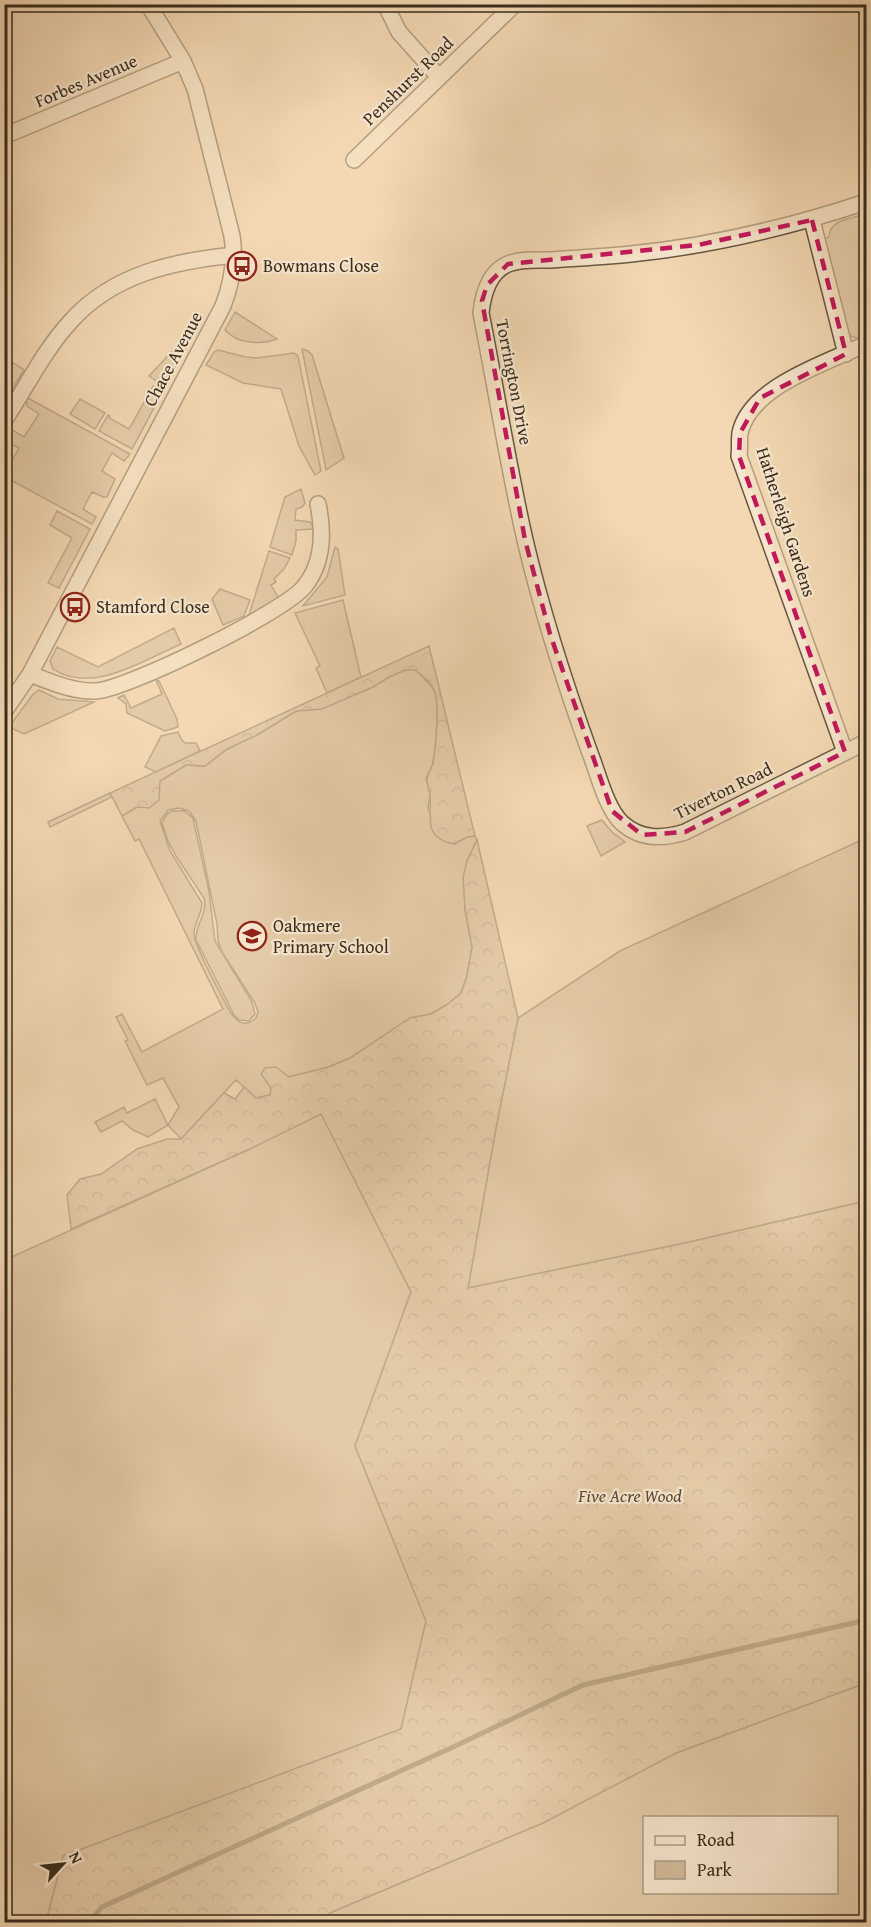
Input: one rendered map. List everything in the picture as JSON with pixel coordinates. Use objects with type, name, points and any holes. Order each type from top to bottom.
[{"type":"street","name":"Chace Avenue","points":[[4,712],[30,674],[223,306],[232,284],[234,255],[232,236],[195,89],[183,61],[148,4]]},
{"type":"street","points":[[385,4],[399,33],[439,77]]},
{"type":"street","name":"Penshurst Road","points":[[354,160],[515,4]]},
{"type":"street","name":"Forbes Avenue","points":[[4,136],[183,61]]},
{"type":"street","name":"Torrington Drive","points":[[607,797],[578,721],[550,634],[525,540],[481,313],[487,285],[495,274],[508,264],[527,260],[634,254],[698,245],[812,220],[867,202]]},
{"type":"street","points":[[812,220],[846,354]]},
{"type":"street","points":[[4,421],[71,320],[98,297],[147,270],[178,262],[234,255]]},
{"type":"street","name":"Hatherleigh Gardens","points":[[845,752],[739,456],[740,433],[748,413],[760,398],[774,387],[867,344]]},
{"type":"street","points":[[30,674],[80,691],[107,689],[156,669],[266,616],[304,587],[319,560],[323,529],[318,504]]},
{"type":"street","name":"Tiverton Road","points":[[607,797],[612,811],[633,831],[654,838],[676,835],[867,742]]},
{"type":"highlighted area","points":[[812,220],[846,354],[760,398],[740,433],[739,456],[845,752],[685,832],[642,835],[612,811],[550,634],[525,540],[482,301],[487,285],[508,264],[698,245]]},
{"type":"green space","points":[[866,214],[866,335],[856,338],[847,333],[824,239],[829,237],[830,231],[837,223]]},
{"type":"green space","points":[[235,312],[277,339],[249,342],[230,335],[225,330]]},
{"type":"green space","points":[[194,328],[196,329],[165,387],[149,376]]},
{"type":"green space","points":[[302,349],[312,355],[344,458],[326,470]]},
{"type":"green space","points":[[218,350],[257,358],[294,353],[298,356],[321,471],[315,475],[299,446],[281,389],[243,383],[206,365],[214,352]]},
{"type":"green space","points":[[12,362],[24,370],[5,401],[5,374]]},
{"type":"green space","points":[[153,386],[163,391],[132,449],[99,431],[108,415],[109,418],[129,429]]},
{"type":"green space","points":[[26,397],[130,454],[124,461],[112,453],[102,471],[115,479],[107,497],[92,492],[83,509],[96,517],[92,524],[5,477],[4,457],[13,459],[19,448],[9,443],[5,430],[11,429],[24,437],[39,414],[27,406]]},
{"type":"green space","points":[[80,399],[105,413],[95,429],[70,414]]},
{"type":"green space","points":[[301,489],[305,503],[296,509],[295,520],[310,522],[315,529],[296,530],[292,555],[270,547],[285,497]]},
{"type":"green space","points":[[57,511],[90,529],[59,588],[48,583],[72,538],[50,525]]},
{"type":"green space","points":[[335,547],[338,549],[345,595],[303,606],[327,577]]},
{"type":"green space","points":[[269,551],[290,558],[284,569],[274,579],[276,582],[271,585],[279,599],[248,618]]},
{"type":"green space","points":[[220,589],[250,600],[244,616],[223,625],[212,599]]},
{"type":"green space","points":[[343,600],[361,677],[327,693],[316,668],[320,666],[295,613]]},
{"type":"green space","points":[[174,628],[181,644],[135,666],[101,677],[68,676],[53,669],[50,661],[57,647],[98,667]]},
{"type":"green space","points":[[429,646],[475,836],[467,837],[454,844],[437,837],[433,832],[427,780],[434,756],[437,725],[436,696],[426,678],[415,670],[405,670],[322,709],[296,711],[257,735],[227,749],[205,766],[186,765],[160,781],[159,800],[149,808],[137,807],[122,816],[110,793]]},
{"type":"green space","points":[[415,669],[433,688],[438,700],[435,752],[432,767],[426,778],[430,794],[428,809],[454,844],[467,837],[475,836],[477,840],[467,861],[465,909],[472,947],[467,976],[461,993],[431,1014],[410,1018],[350,1058],[329,1067],[288,1077],[276,1068],[270,1095],[256,1098],[236,1080],[181,1139],[168,1125],[179,1107],[163,1078],[147,1085],[116,1017],[122,1014],[142,1052],[223,1009],[139,839],[135,841],[122,816],[137,807],[160,781],[186,765],[205,766],[227,749],[257,735],[296,711],[322,708],[373,687],[405,670]],"holes":[[[179,808],[189,811],[196,821],[217,924],[218,941],[222,952],[255,1003],[258,1012],[256,1018],[248,1023],[242,1023],[230,1012],[198,949],[194,934],[202,903],[170,851],[160,821],[168,810]]]},
{"type":"green space","points":[[156,680],[159,681],[177,719],[178,727],[165,731],[127,713],[126,704],[118,698],[124,695],[131,708],[162,694]]},
{"type":"green space","points":[[39,690],[58,699],[94,702],[24,734],[9,727],[33,694]]},
{"type":"green space","points":[[178,732],[185,743],[196,743],[200,751],[156,772],[145,767],[161,736]]},
{"type":"green space","points":[[110,793],[112,797],[50,827],[48,822]]},
{"type":"green space","points":[[172,811],[184,811],[193,818],[209,892],[215,941],[252,1002],[255,1014],[249,1021],[239,1020],[234,1015],[196,940],[205,904],[204,898],[168,841],[162,823],[167,814]]},
{"type":"green space","points":[[602,820],[625,842],[601,856],[587,826]]},
{"type":"green space","points":[[866,838],[866,1201],[685,1243],[468,1288],[518,1018],[620,951]]},
{"type":"green space","name":"Five Acre Wood","points":[[477,840],[518,1018],[468,1288],[685,1243],[866,1201],[866,1683],[676,1753],[543,1823],[332,1912],[317,1922],[46,1922],[63,1856],[401,1729],[426,1621],[355,1446],[411,1292],[321,1114],[252,1148],[71,1229],[67,1195],[80,1179],[101,1174],[137,1149],[167,1139],[181,1139],[224,1093],[235,1099],[244,1087],[256,1098],[270,1095],[271,1088],[261,1074],[265,1068],[276,1067],[289,1077],[329,1067],[350,1058],[410,1018],[431,1014],[461,993],[467,976],[472,947],[465,909],[463,877],[467,861]]},
{"type":"green space","points":[[155,1099],[168,1125],[148,1137],[133,1130],[122,1121],[101,1132],[95,1122],[124,1107],[127,1113]]},
{"type":"green space","points":[[321,1113],[411,1292],[355,1446],[426,1621],[401,1729],[63,1856],[46,1922],[5,1922],[5,1260],[252,1148]]},
{"type":"green space","points":[[866,1683],[866,1922],[317,1922],[332,1912],[543,1823],[676,1753]]},
{"type":"waterway","points":[[89,1922],[102,1907],[451,1748],[583,1685],[866,1620]]},
{"type":"place","name":"Bowmans Close","points":[[242,266]]},
{"type":"place","name":"Stamford Close","points":[[75,607]]},
{"type":"place","name":"Oakmere Primary School","points":[[252,936]]}]
